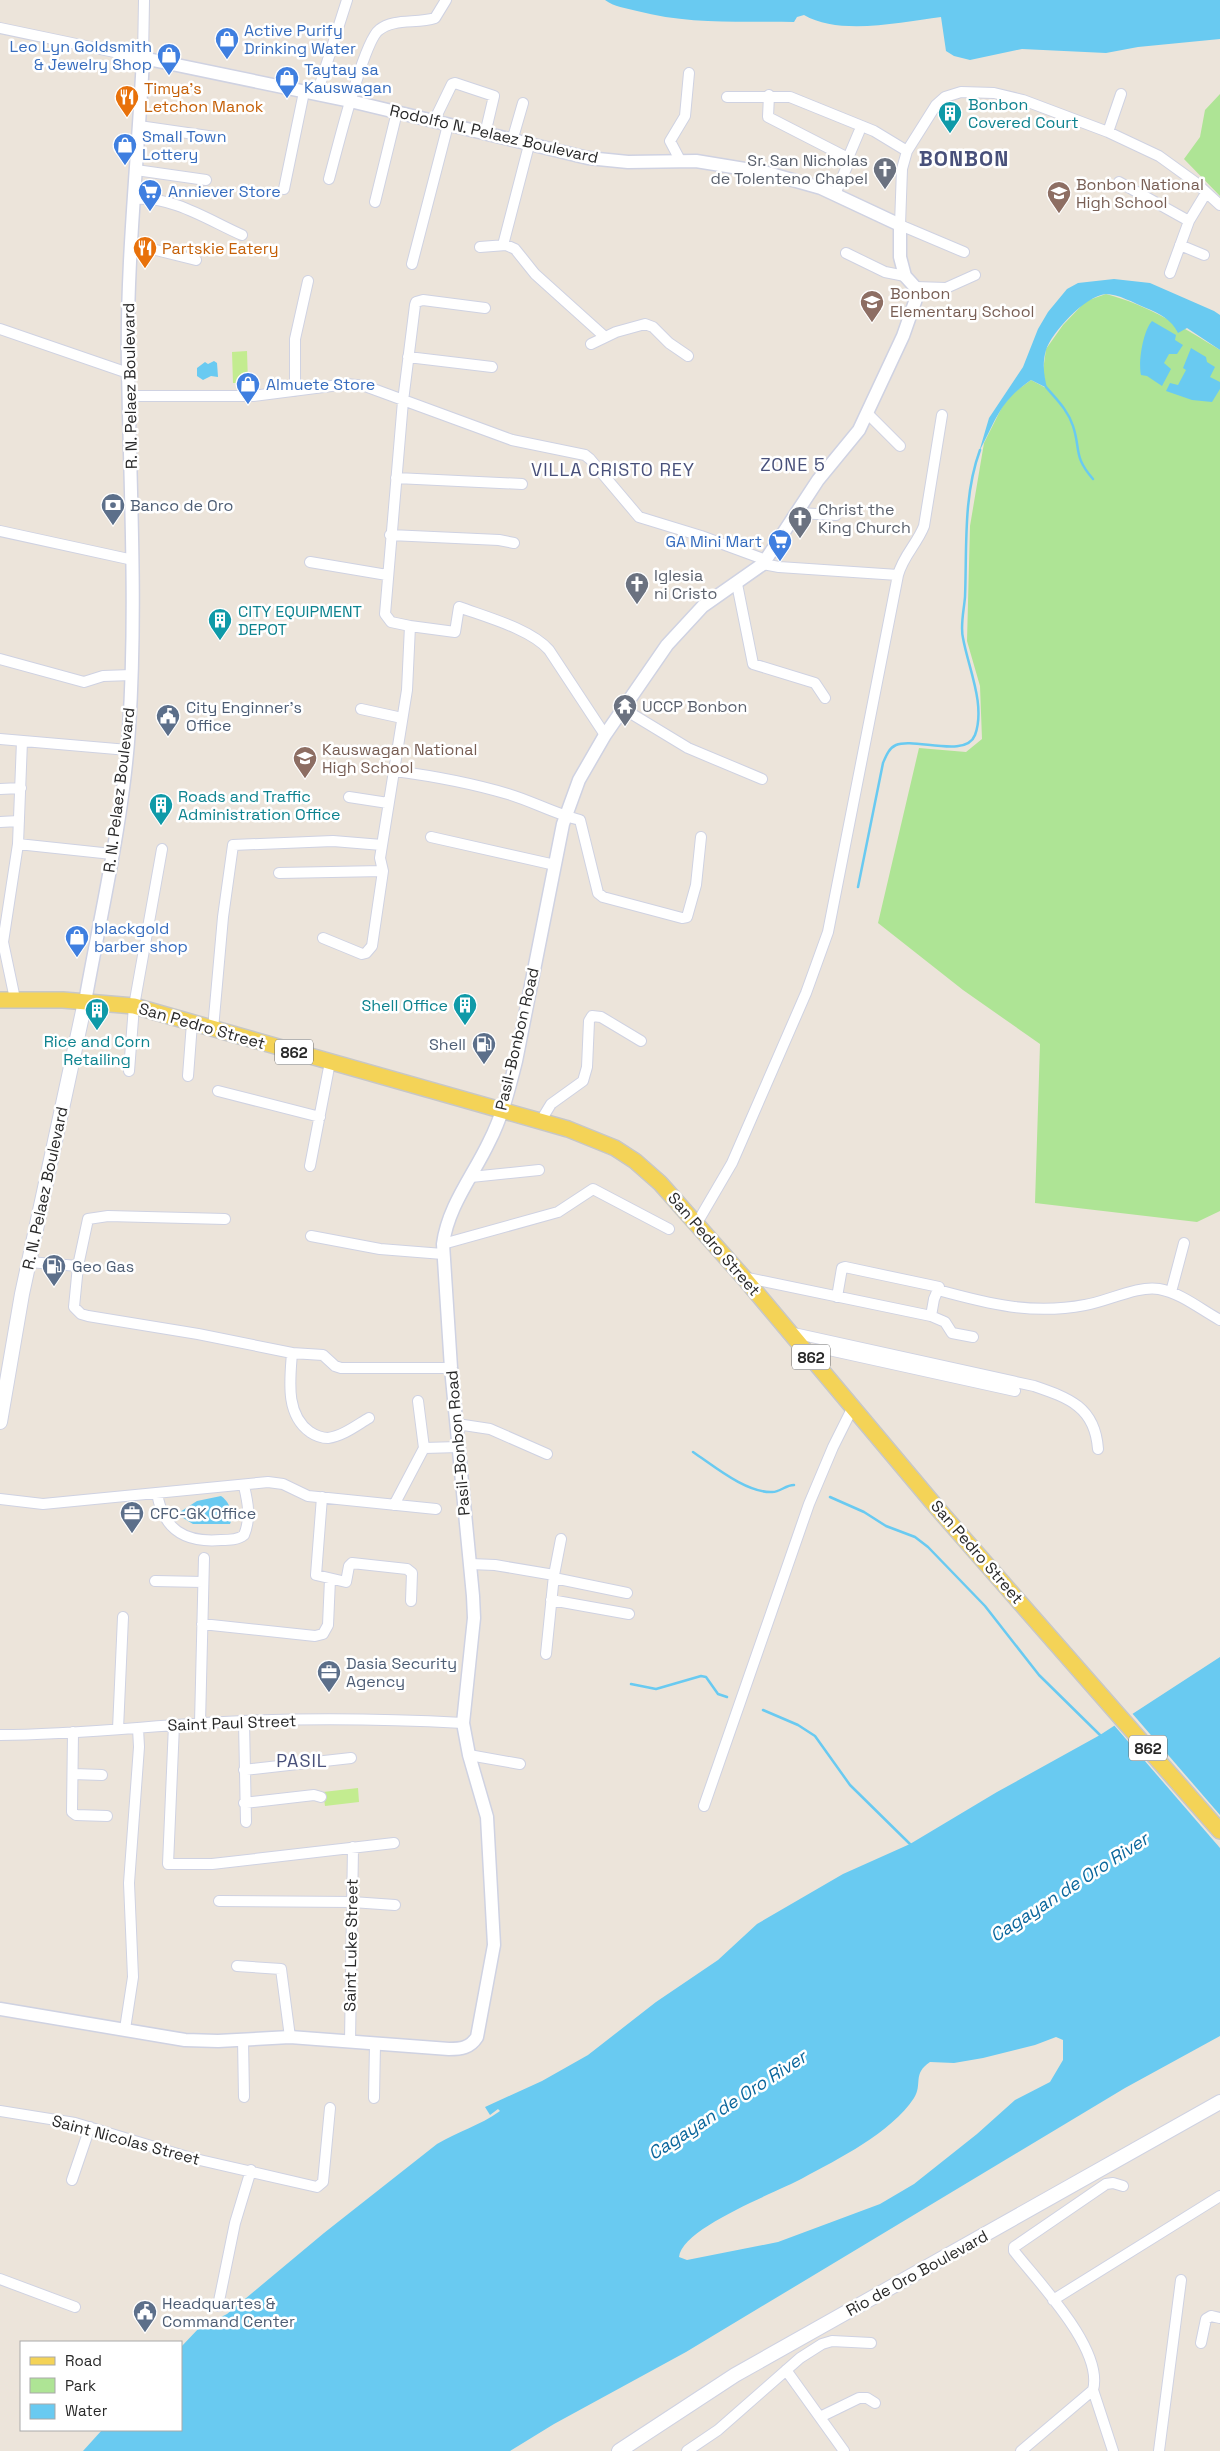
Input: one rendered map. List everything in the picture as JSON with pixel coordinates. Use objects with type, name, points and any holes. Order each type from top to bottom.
[{"type":"main road","name":"San Pedro Street","points":[[7,999],[134,1006],[591,1137],[635,1161],[660,1183],[697,1223],[938,1509],[1076,1664],[1220,1832]]},
{"type":"main road","name":"R. N. Pelaez Boulevard","points":[[0,1422],[28,1262],[85,1002]]},
{"type":"main road","name":"Rio de Oro Boulevard","points":[[619,2451],[736,2375],[1082,2182],[1220,2102]]},
{"type":"street","points":[[0,28],[143,58],[144,0]]},
{"type":"street","points":[[317,94],[347,0]]},
{"type":"street","points":[[329,179],[350,101],[372,36],[387,24],[435,18],[446,0]]},
{"type":"street","name":"Rodolfo N. Pelaez Boulevard","points":[[143,58],[350,101],[529,145],[605,160],[680,160],[764,172],[835,194],[900,225]]},
{"type":"street","name":"R. N. Pelaez Boulevard","points":[[85,1002],[112,854],[128,750],[132,675],[134,560],[128,373],[132,244],[143,58]]},
{"type":"street","points":[[680,160],[670,141],[686,116],[689,73]]},
{"type":"street","points":[[434,121],[452,84],[455,83],[494,96],[485,134]]},
{"type":"street","points":[[284,188],[304,92]]},
{"type":"street","points":[[975,275],[946,288],[916,287],[905,276],[900,257],[902,169],[907,151],[936,105],[945,97],[961,92],[980,92],[1014,98],[1108,132],[1159,156],[1220,205]]},
{"type":"street","points":[[1108,132],[1121,94]]},
{"type":"street","points":[[768,96],[768,117],[848,158]]},
{"type":"street","points":[[728,97],[790,97],[874,131],[907,151]]},
{"type":"street","points":[[512,141],[523,103]]},
{"type":"street","points":[[375,202],[397,112]]},
{"type":"street","points":[[412,264],[448,125]]},
{"type":"street","points":[[139,126],[215,137]]},
{"type":"street","points":[[835,194],[859,132]]},
{"type":"street","points":[[503,245],[529,145]]},
{"type":"street","points":[[136,170],[206,180]]},
{"type":"street","points":[[1119,182],[1189,221]]},
{"type":"street","points":[[1170,273],[1189,221],[1206,193]]},
{"type":"street","points":[[135,199],[150,198],[174,204],[242,235]]},
{"type":"street","points":[[900,225],[964,252]]},
{"type":"street","points":[[132,244],[196,260]]},
{"type":"street","points":[[480,247],[503,245],[515,248],[535,274],[605,337]]},
{"type":"street","points":[[1180,245],[1204,256]]},
{"type":"street","points":[[846,253],[885,272],[905,276]]},
{"type":"street","points":[[295,391],[295,340],[308,281]]},
{"type":"street","name":"Pasil-Bonbon Road","points":[[0,2009],[184,2040],[218,2041],[290,2037],[459,2049],[473,2043],[477,2037],[489,1980],[494,1945],[494,1920],[487,1817],[469,1755],[463,1723],[474,1618],[451,1368],[443,1249],[449,1216],[471,1177],[502,1112],[514,1066],[565,816],[579,780],[622,708],[685,624],[703,606],[737,584],[764,562],[818,480],[860,430],[914,309],[917,296],[916,287]]},
{"type":"street","points":[[485,308],[423,300],[416,302],[403,400],[390,535],[386,616],[391,622],[455,632],[460,608],[516,629],[538,640],[549,650],[605,735]]},
{"type":"street","points":[[591,344],[636,325],[644,324],[653,327],[669,343],[688,356]]},
{"type":"street","points":[[0,329],[128,373]]},
{"type":"street","points":[[408,357],[492,367]]},
{"type":"street","points":[[129,396],[253,396],[354,384],[365,386],[512,440],[585,456],[590,459],[638,516],[701,536],[779,568],[898,575]]},
{"type":"street","points":[[868,414],[900,446]]},
{"type":"street","points":[[697,1223],[732,1163],[823,948],[837,894],[898,575],[904,558],[924,526],[942,415]]},
{"type":"street","points":[[396,478],[522,484]]},
{"type":"street","points":[[797,513],[836,515]]},
{"type":"street","points":[[0,531],[134,560]]},
{"type":"street","points":[[390,535],[494,540],[514,543]]},
{"type":"street","points":[[310,562],[387,575]]},
{"type":"street","points":[[737,584],[753,664],[815,683],[825,698]]},
{"type":"street","points":[[323,938],[362,954],[370,950],[372,946],[383,871],[380,858],[408,680],[410,626]]},
{"type":"street","points":[[0,660],[84,682],[103,676],[132,675]]},
{"type":"street","points":[[622,708],[688,748],[762,779]]},
{"type":"street","points":[[361,709],[402,718]]},
{"type":"street","points":[[0,739],[128,750]]},
{"type":"street","points":[[7,999],[3,942],[18,844],[22,741]]},
{"type":"street","points":[[394,771],[441,777],[509,794],[581,821],[598,893],[682,918],[687,917],[694,895],[701,837]]},
{"type":"street","points":[[0,790],[21,788]]},
{"type":"street","points":[[348,797],[388,803]]},
{"type":"street","points":[[0,822],[19,821]]},
{"type":"street","points":[[431,837],[555,865]]},
{"type":"street","points":[[213,1029],[223,916],[233,845],[333,841],[382,845]]},
{"type":"street","points":[[18,844],[112,854]]},
{"type":"street","points":[[129,1072],[134,1006],[162,849]]},
{"type":"street","points":[[279,872],[383,871]]},
{"type":"street","points":[[540,1122],[551,1104],[583,1081],[587,1067],[589,1021],[592,1016],[601,1017],[641,1041]]},
{"type":"street","points":[[188,1076],[192,1024]]},
{"type":"street","points":[[310,1166],[330,1062]]},
{"type":"street","points":[[218,1091],[320,1117]]},
{"type":"street","points":[[471,1177],[538,1170]]},
{"type":"street","points":[[311,1236],[380,1248],[443,1249],[558,1212],[593,1189],[669,1228]]},
{"type":"street","points":[[225,1219],[92,1217],[87,1222],[78,1266],[74,1307],[84,1315],[198,1334],[292,1353],[323,1355],[335,1366],[342,1368],[451,1368]]},
{"type":"street","points":[[1171,1292],[1184,1243]]},
{"type":"street","points":[[28,1262],[78,1266]]},
{"type":"street","points":[[837,1297],[842,1268],[845,1267],[938,1287],[938,1290],[999,1306],[1030,1310],[1085,1305],[1149,1289],[1171,1292],[1220,1320]]},
{"type":"street","points":[[743,1277],[931,1316],[945,1322],[952,1333],[973,1336]]},
{"type":"street","points":[[931,1316],[934,1299],[938,1290]]},
{"type":"street","points":[[789,1332],[1034,1386],[1064,1396],[1090,1418],[1097,1434],[1098,1449]]},
{"type":"street","points":[[808,1353],[828,1350],[1015,1391]]},
{"type":"street","points":[[292,1353],[290,1389],[292,1403],[296,1413],[308,1430],[320,1437],[328,1438],[345,1432],[369,1418]]},
{"type":"street","points":[[394,1505],[424,1448],[418,1401]]},
{"type":"street","points":[[704,1806],[809,1504],[832,1447],[853,1407]]},
{"type":"street","points":[[457,1424],[490,1429],[547,1454]]},
{"type":"street","points":[[424,1448],[459,1447]]},
{"type":"street","points":[[0,1499],[43,1504],[277,1482],[300,1493],[322,1497],[436,1509]]},
{"type":"street","points":[[156,1493],[162,1515],[183,1536],[214,1541],[234,1539],[244,1535],[249,1507],[244,1486]]},
{"type":"street","points":[[322,1497],[315,1572],[318,1576],[346,1582],[352,1563],[407,1569],[412,1573],[411,1601]]},
{"type":"street","points":[[546,1654],[551,1600],[560,1539]]},
{"type":"street","points":[[200,1723],[204,1558]]},
{"type":"street","points":[[470,1564],[495,1565],[627,1593]]},
{"type":"street","points":[[202,1624],[315,1636],[323,1634],[328,1625],[330,1579]]},
{"type":"street","points":[[155,1580],[203,1582]]},
{"type":"street","points":[[551,1600],[629,1614]]},
{"type":"street","points":[[118,1729],[123,1617]]},
{"type":"street","name":"Saint Paul Street","points":[[0,1735],[244,1721],[412,1720],[463,1723]]},
{"type":"street","points":[[244,1721],[244,1803],[246,1822]]},
{"type":"street","points":[[174,1725],[168,1864],[212,1864],[394,1843]]},
{"type":"street","points":[[125,2029],[133,1977],[130,1883],[139,1747],[138,1728]]},
{"type":"street","points":[[73,1732],[72,1808],[74,1815],[106,1816]]},
{"type":"street","points":[[469,1755],[520,1764]]},
{"type":"street","points":[[244,1770],[350,1758]]},
{"type":"street","points":[[73,1774],[102,1775]]},
{"type":"street","points":[[244,1803],[314,1795],[321,1797]]},
{"type":"street","name":"Saint Luke Street","points":[[350,2042],[353,1847]]},
{"type":"street","points":[[219,1901],[352,1902],[394,1905]]},
{"type":"street","points":[[237,1966],[282,1969],[290,2037]]},
{"type":"street","points":[[243,2039],[244,2097]]},
{"type":"street","points":[[374,2098],[375,2044]]},
{"type":"street","name":"Saint Nicolas Street","points":[[0,2111],[90,2127],[191,2158],[251,2170],[312,2187],[320,2186],[323,2182],[330,2108]]},
{"type":"street","points":[[72,2180],[90,2127]]},
{"type":"street","points":[[218,2306],[235,2223],[251,2170]]},
{"type":"street","points":[[1112,2451],[1093,2390],[1094,2376],[1092,2366],[1083,2342],[1014,2251],[1015,2244],[1106,2184],[1114,2183],[1122,2186]]},
{"type":"street","points":[[1053,2300],[1220,2196]]},
{"type":"street","points":[[0,2279],[75,2307]]},
{"type":"street","points":[[1159,2451],[1181,2280]]},
{"type":"street","points":[[1201,2343],[1206,2319],[1211,2316],[1220,2318]]},
{"type":"street","points":[[687,2451],[718,2430],[800,2358],[822,2344],[832,2341],[871,2343]]},
{"type":"street","points":[[786,2370],[844,2451]]},
{"type":"street","points":[[1021,2451],[1093,2390]]},
{"type":"street","points":[[820,2417],[859,2398],[867,2398],[875,2403]]},
{"type":"green space","points":[[1220,94],[1220,196],[1184,159],[1200,137],[1205,110]]},
{"type":"green space","points":[[1106,294],[1151,311],[1220,350],[1220,1211],[1197,1222],[1035,1203],[1040,1044],[963,990],[878,923],[919,748],[966,752],[982,739],[980,686],[967,641],[970,526],[984,443],[1002,407],[1012,394],[1031,380],[1046,388],[1043,371],[1046,349],[1063,325],[1086,301]]},
{"type":"green space","points":[[247,351],[248,383],[233,383],[232,352]]},
{"type":"green space","points":[[358,1788],[359,1802],[325,1806],[323,1792]]},
{"type":"water","points":[[605,0],[1220,0],[1220,39],[1138,47],[1106,53],[1022,49],[970,60],[954,56],[946,51],[941,17],[871,26],[835,25],[804,15],[797,17],[794,22],[696,20],[657,15],[620,7]]},
{"type":"water","points":[[1114,279],[1150,283],[1220,315],[1220,350],[1187,328],[1178,333],[1169,321],[1151,310],[1116,295],[1106,294],[1098,296],[1070,316],[1049,343],[1044,365],[1047,388],[1031,380],[1020,388],[999,412],[979,452],[989,418],[1023,367],[1038,329],[1048,312],[1067,289],[1078,283]]},
{"type":"water","points":[[1152,321],[1176,335],[1175,340],[1183,345],[1177,354],[1169,354],[1164,363],[1171,369],[1162,386],[1147,376],[1141,375],[1140,369],[1142,347],[1146,332]]},
{"type":"water","points":[[1191,348],[1206,357],[1207,362],[1215,367],[1210,377],[1220,382],[1220,389],[1212,402],[1192,400],[1166,391],[1170,383],[1178,385],[1186,370],[1183,368]]},
{"type":"water","points":[[214,361],[217,363],[218,377],[211,376],[203,380],[197,376],[197,368],[205,362],[208,364]]},
{"type":"water","points":[[221,1496],[227,1502],[230,1509],[232,1517],[230,1524],[193,1524],[180,1516],[180,1512],[197,1501]]},
{"type":"water","name":"Cagayan de Oro River","points":[[1220,1657],[1220,2036],[1125,2088],[686,2352],[554,2424],[510,2451],[83,2451],[101,2431],[182,2431],[182,2346],[199,2328],[227,2314],[324,2233],[437,2144],[500,2111],[498,2109],[490,2115],[485,2107],[542,2081],[588,2055],[656,2002],[718,1960],[757,1924],[843,1874],[910,1844],[997,1792],[1100,1735]],"holes":[[[1056,2037],[1063,2040],[1063,2060],[1050,2082],[1015,2100],[977,2134],[914,2184],[880,2204],[778,2242],[687,2260],[679,2257],[684,2246],[696,2234],[713,2223],[817,2171],[878,2134],[892,2123],[914,2098],[917,2093],[919,2075],[930,2062],[954,2063],[983,2058],[1035,2045]]]},
{"type":"pier","points":[[1131,1712],[1220,1815],[1220,1848],[1113,1724]]},
{"type":"waterway","points":[[1046,387],[1068,415],[1073,426],[1078,453],[1093,479]]},
{"type":"waterway","points":[[858,887],[883,763],[890,750],[894,746],[904,743],[951,747],[961,746],[970,742],[975,735],[978,723],[977,699],[962,633],[962,618],[965,597],[968,504],[980,450]]},
{"type":"waterway","points":[[693,1452],[731,1478],[752,1488],[772,1492],[794,1485]]},
{"type":"waterway","points":[[830,1497],[864,1512],[886,1526],[915,1537],[928,1547],[985,1606],[1039,1675],[1101,1736]]},
{"type":"waterway","points":[[631,1684],[656,1689],[701,1676],[706,1677],[718,1694],[727,1697]]},
{"type":"waterway","points":[[763,1710],[798,1725],[815,1736],[850,1785],[912,1846]]},
{"type":"place","name":"Active Purify Drinking Water","points":[[227,60]]},
{"type":"place","name":"Leo Lyn Goldsmith & Jewelry Shop","points":[[169,76]]},
{"type":"place","name":"Taytay sa Kauswagan","points":[[287,99]]},
{"type":"place","name":"Timya's Letchon Manok","points":[[127,118]]},
{"type":"place","name":"Bonbon Covered Court","points":[[950,134]]},
{"type":"place","name":"Small Town Lottery","points":[[125,166]]},
{"type":"place","name":"Sr. San Nicholas de Tolenteno Chapel","points":[[885,190]]},
{"type":"place","name":"Anniever Store","points":[[150,212]]},
{"type":"place","name":"Bonbon National High School","points":[[1059,214]]},
{"type":"place","name":"Partskie Eatery","points":[[145,269]]},
{"type":"place","name":"Bonbon Elementary School","points":[[872,323]]},
{"type":"place","name":"Almuete Store","points":[[248,405]]},
{"type":"place","name":"Banco de Oro","points":[[113,526]]},
{"type":"place","name":"Christ the King Church","points":[[800,539]]},
{"type":"place","name":"GA Mini Mart","points":[[780,562]]},
{"type":"place","name":"Iglesia ni Cristo","points":[[637,605]]},
{"type":"place","name":"CITY EQUIPMENT DEPOT","points":[[220,641]]},
{"type":"place","name":"UCCP Bonbon","points":[[625,727]]},
{"type":"place","name":"City Enginner's Office","points":[[168,737]]},
{"type":"place","name":"Kauswagan National High School","points":[[305,779]]},
{"type":"place","name":"Roads and Traffic Administration Office","points":[[161,826]]},
{"type":"place","name":"blackgold barber shop","points":[[77,958]]},
{"type":"place","name":"Shell Office","points":[[465,1026]]},
{"type":"place","name":"Rice and Corn Retailing","points":[[97,1031]]},
{"type":"place","name":"Shell","points":[[484,1065]]},
{"type":"place","name":"Geo Gas","points":[[54,1287]]},
{"type":"place","name":"CFC-GK Office","points":[[132,1534]]},
{"type":"place","name":"Dasia Security Agency","points":[[329,1693]]},
{"type":"place","name":"Headquartes & Command Center","points":[[145,2333]]},
{"type":"district","name":"BONBON","points":[[964,158]]},
{"type":"district","name":"ZONE 5","points":[[793,464]]},
{"type":"district","name":"VILLA CRISTO REY","points":[[613,469]]},
{"type":"district","name":"PASIL","points":[[302,1760]]}]
